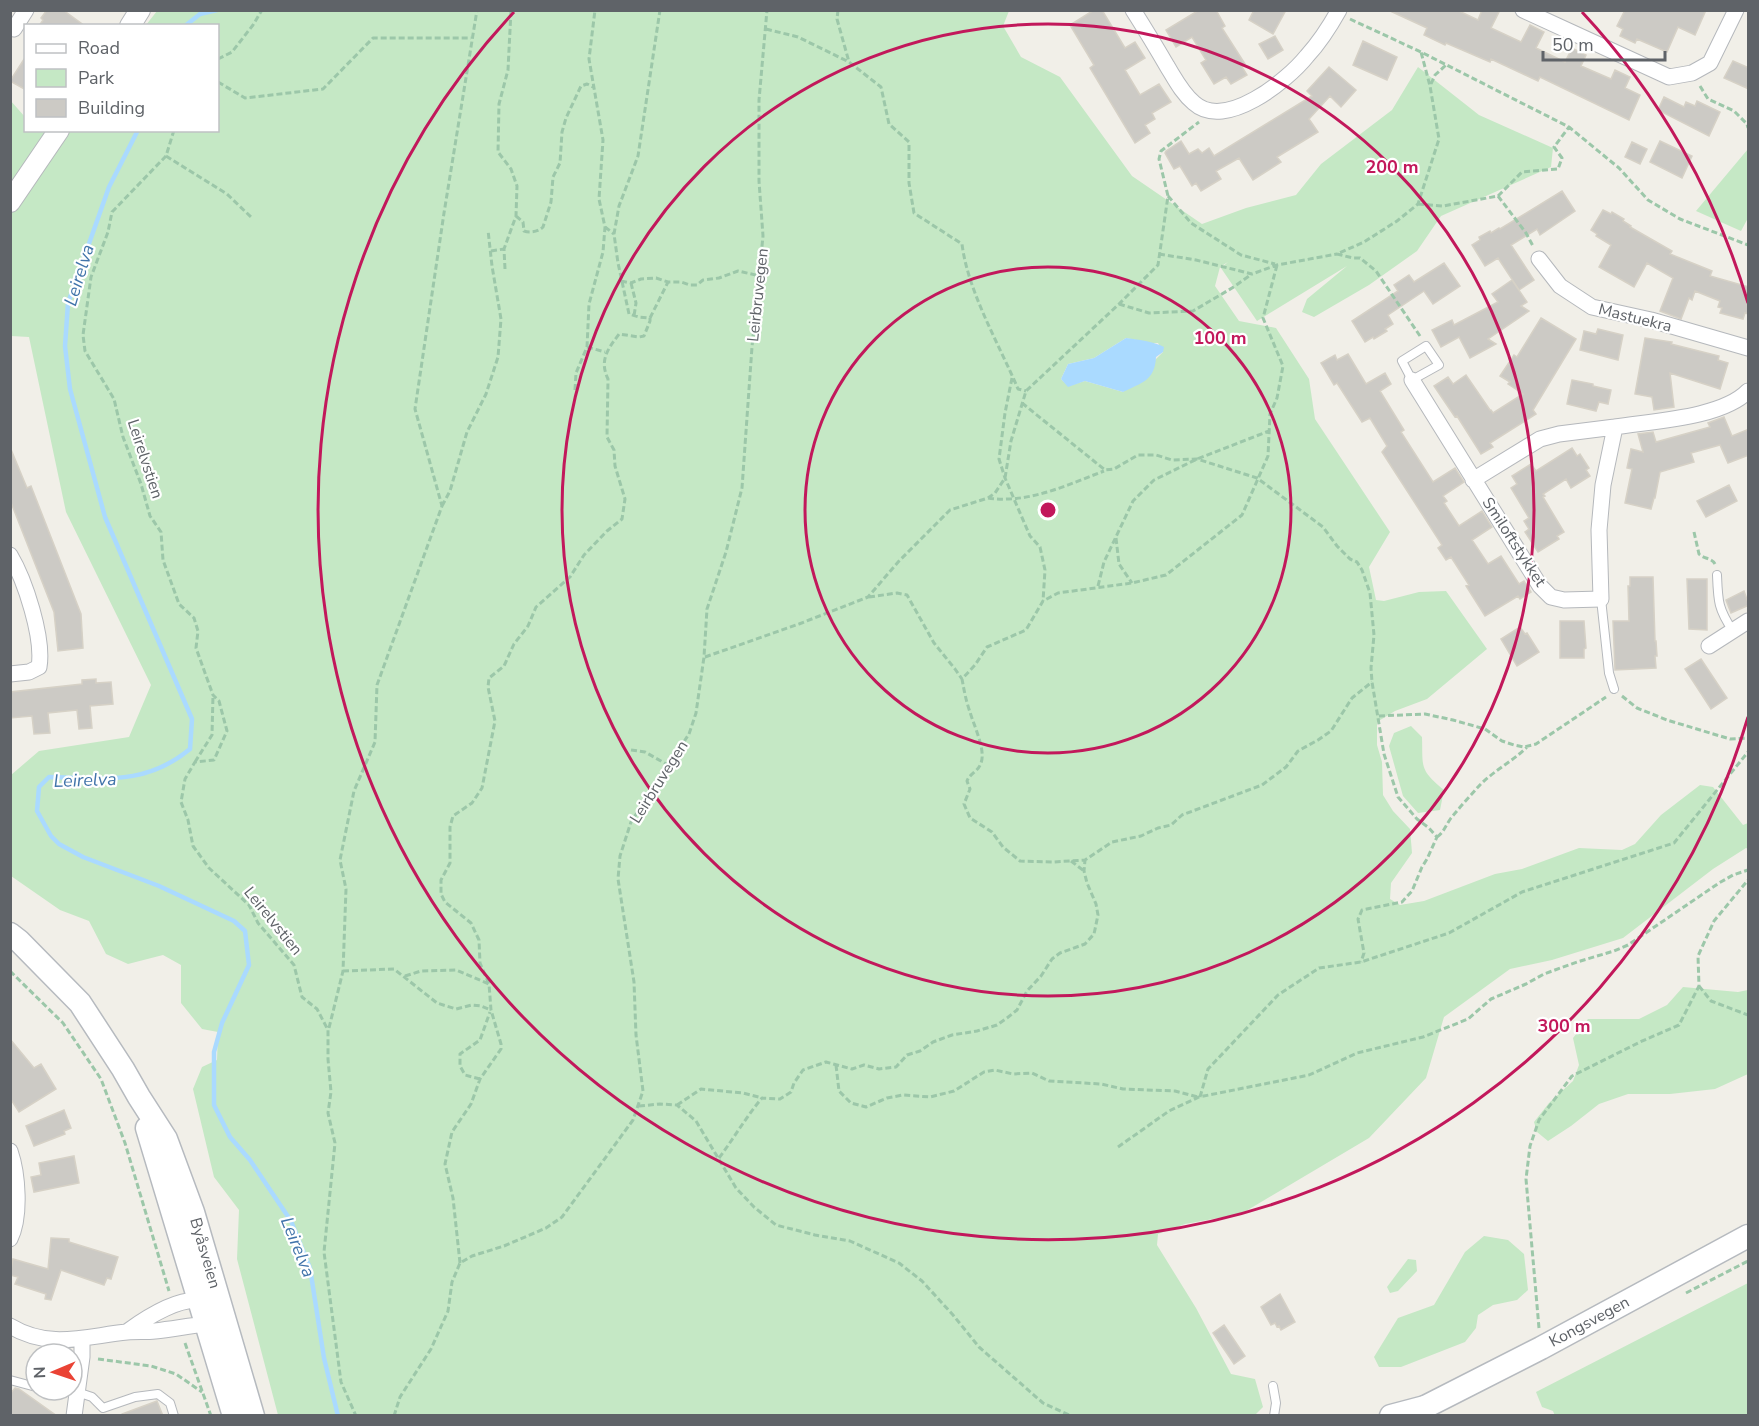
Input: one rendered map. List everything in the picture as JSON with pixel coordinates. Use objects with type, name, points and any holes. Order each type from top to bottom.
[{"type":"main road","name":"Byåsveien","points":[[10,934],[80,1003],[166,1139],[193,1212],[253,1416]]},
{"type":"main road","name":"Byåsveien","points":[[139,1097],[234,1416]]},
{"type":"main road","name":"Kongsvegen","points":[[1391,1416],[1420,1411],[1749,1236]]},
{"type":"street","points":[[14,29],[26,10]]},
{"type":"street","points":[[131,24],[140,10]]},
{"type":"street","points":[[1134,10],[1180,87],[1195,105],[1213,112],[1230,111],[1283,80],[1307,56],[1338,12]]},
{"type":"street","points":[[1523,10],[1669,77],[1692,73],[1710,63],[1736,10]]},
{"type":"street","points":[[10,202],[58,132]]},
{"type":"street","name":"Mastuekra","points":[[1539,259],[1560,286],[1592,307],[1651,320],[1749,348]]},
{"type":"street","name":"Smiloftstykket","points":[[1413,380],[1540,586],[1551,597],[1564,600],[1601,599]]},
{"type":"street","name":"Smiloftstykket","points":[[1473,480],[1540,439],[1559,434],[1694,415],[1731,403],[1749,391]]},
{"type":"street","points":[[1601,599],[1600,519],[1603,485],[1615,427]]},
{"type":"street","points":[[10,555],[21,573],[34,618],[41,657],[39,667],[29,672],[10,674]]},
{"type":"street","points":[[1709,646],[1749,621]]},
{"type":"street","points":[[10,1151],[15,1166],[17,1202],[14,1233],[10,1239]]},
{"type":"street","points":[[10,1326],[20,1332],[56,1341],[82,1339],[128,1331],[153,1331],[206,1324],[220,1306],[198,1299],[147,1317],[128,1331]]},
{"type":"lane","points":[[1413,380],[1439,364],[1426,346]]},
{"type":"lane","name":"Smiloftstykket","points":[[1413,380],[1402,361],[1426,346]]},
{"type":"lane","points":[[1717,575],[1718,602],[1722,615],[1733,631]]},
{"type":"lane","points":[[1601,599],[1609,672],[1614,689]]},
{"type":"lane","points":[[1273,1386],[1276,1403],[1274,1416]]},
{"type":"lane","points":[[84,1394],[92,1397],[101,1412],[135,1396],[158,1394],[170,1403],[174,1416]]},
{"type":"path","points":[[219,58],[232,52],[262,10]]},
{"type":"path","points":[[442,507],[415,410],[477,10]]},
{"type":"path","points":[[504,269],[504,249],[516,216],[516,186],[511,169],[498,152],[499,104],[508,70],[510,10]]},
{"type":"path","points":[[575,390],[576,373],[587,347],[589,304],[603,252],[605,227],[599,199],[603,140],[592,87],[589,59],[595,10]]},
{"type":"path","points":[[650,318],[629,314],[621,281],[615,234],[620,206],[638,156],[660,10]]},
{"type":"path","name":"Leirbruvegen","points":[[460,1263],[472,1256],[504,1246],[546,1228],[562,1217],[633,1120],[643,1091],[636,1035],[634,982],[618,879],[620,856],[631,822],[689,734],[696,713],[704,657],[707,609],[726,552],[742,488],[752,347],[764,236],[759,181],[759,100],[767,10]]},
{"type":"path","points":[[838,10],[837,19],[849,62]]},
{"type":"path","points":[[1338,12],[1569,128],[1618,168],[1648,200],[1680,219],[1749,245]]},
{"type":"path","points":[[766,29],[798,37],[849,62],[881,87],[889,124],[909,142],[909,183],[914,213],[962,244],[964,262],[992,332],[1018,389],[1026,391]]},
{"type":"path","points":[[219,83],[245,98],[323,89],[373,38],[471,38]]},
{"type":"path","points":[[1119,304],[1149,313],[1193,311],[1252,274],[1277,265],[1337,254],[1364,242],[1397,221],[1418,204],[1439,139],[1430,86],[1421,52]]},
{"type":"path","points":[[1430,86],[1435,75],[1446,65]]},
{"type":"path","points":[[1692,73],[1708,99],[1734,111],[1749,128]]},
{"type":"path","points":[[516,216],[523,222],[524,231],[540,230],[543,227],[551,202],[553,177],[560,163],[562,132],[566,118],[581,86],[587,84],[592,87]]},
{"type":"path","points":[[868,597],[899,561],[950,510],[988,498],[995,493],[1005,478],[1011,441],[1026,391],[1158,265],[1168,196],[1159,159],[1161,151],[1213,112]]},
{"type":"path","points":[[1418,204],[1443,206],[1498,196],[1522,172],[1558,169],[1562,158],[1554,147],[1569,128]]},
{"type":"path","name":"Leirelvstien","points":[[173,132],[166,156],[112,212],[108,232],[91,277],[83,335],[85,351],[114,399],[123,436],[150,516],[161,532],[163,560],[179,604],[194,618],[198,632],[196,648],[213,695],[219,701],[227,731],[214,760],[195,762],[185,779],[181,802],[188,820],[193,846],[209,868],[249,905],[258,923],[294,965],[302,997],[317,1010],[328,1030]]},
{"type":"path","points":[[166,156],[227,194],[252,218]]},
{"type":"path","points":[[1168,196],[1191,223],[1241,255],[1277,265]]},
{"type":"path","points":[[1498,196],[1526,233],[1539,259]]},
{"type":"path","points":[[605,227],[615,234]]},
{"type":"path","points":[[356,1416],[341,1382],[324,1252],[335,1143],[328,1113],[332,1092],[328,1059],[328,1030],[343,971],[345,890],[340,860],[354,791],[375,742],[377,686],[442,507],[450,491],[467,432],[486,394],[498,357],[501,319],[488,230]]},
{"type":"path","points":[[490,251],[504,249]]},
{"type":"path","points":[[1159,254],[1252,274]]},
{"type":"path","points":[[1337,254],[1360,258],[1376,271],[1426,346]]},
{"type":"path","points":[[1043,602],[1058,593],[1132,583],[1166,575],[1242,515],[1268,456],[1270,414],[1277,398],[1283,366],[1263,318],[1277,265]]},
{"type":"path","points":[[621,281],[631,283],[641,279],[656,278],[668,282],[697,285],[704,279],[719,278],[738,271],[760,276]]},
{"type":"path","points":[[394,1416],[400,1397],[431,1349],[448,1311],[452,1282],[460,1263],[453,1198],[446,1164],[452,1132],[471,1104],[480,1079],[501,1049],[490,1010],[489,984],[480,963],[479,940],[471,923],[445,902],[441,894],[441,880],[450,863],[450,827],[453,816],[472,802],[482,788],[495,721],[488,687],[489,678],[504,666],[514,644],[528,626],[536,607],[570,577],[584,555],[622,519],[625,499],[615,466],[614,450],[608,437],[608,380],[604,372],[605,352],[619,334],[644,336],[650,318],[668,282]]},
{"type":"path","points":[[631,283],[636,303],[634,316]]},
{"type":"path","points":[[587,347],[605,352]]},
{"type":"path","points":[[962,679],[987,647],[1026,630],[1043,602],[1045,570],[1040,547],[1030,536],[999,459],[1012,376]]},
{"type":"path","points":[[1022,403],[1105,470]]},
{"type":"path","points":[[1098,586],[1104,562],[1133,501],[1154,480],[1197,459],[1269,431]]},
{"type":"path","points":[[988,498],[1001,500],[1034,496],[1105,470],[1114,469],[1138,455],[1156,455],[1173,460],[1197,459],[1257,478],[1323,527],[1337,546],[1350,559],[1357,562],[1370,593],[1374,635],[1372,682],[1384,754],[1398,797],[1437,837]]},
{"type":"path","points":[[1694,532],[1699,554],[1714,562],[1717,575]]},
{"type":"path","points":[[1116,537],[1119,564],[1132,583]]},
{"type":"path","points":[[704,657],[868,597],[897,593],[906,595],[934,643],[962,679],[982,760],[978,771],[969,776],[967,781],[970,789],[964,804],[970,818],[992,832],[1020,861],[1085,860],[1112,842],[1141,836],[1171,825],[1182,815],[1262,785],[1286,767],[1299,751],[1331,731],[1352,698],[1372,682]]},
{"type":"path","points":[[1379,716],[1425,714],[1485,729],[1502,741],[1524,747],[1536,744],[1608,696],[1614,689],[1637,708],[1667,720],[1730,739],[1749,738]]},
{"type":"path","points":[[195,762],[212,735],[213,695]]},
{"type":"path","points":[[1361,962],[1364,953],[1358,920],[1362,910],[1402,902],[1412,891],[1437,837],[1450,820],[1480,786],[1528,746]]},
{"type":"path","points":[[631,750],[645,752],[668,765]]},
{"type":"path","points":[[1199,1097],[1208,1069],[1278,995],[1319,968],[1361,962],[1449,933],[1522,892],[1674,843],[1749,752]]},
{"type":"path","points":[[677,1105],[701,1089],[780,1099],[791,1092],[794,1083],[804,1070],[826,1062],[852,1069],[864,1065],[879,1069],[896,1067],[907,1055],[920,1051],[933,1042],[952,1035],[998,1025],[1017,1010],[1027,991],[1052,959],[1060,953],[1085,944],[1094,934],[1098,915],[1084,871],[1085,860]]},
{"type":"path","points":[[1070,861],[1084,871]]},
{"type":"path","points":[[1118,1147],[1169,1111],[1199,1097],[1309,1075],[1357,1053],[1423,1037],[1468,1019],[1491,999],[1544,974],[1628,945],[1719,883],[1749,870]]},
{"type":"path","points":[[1541,1348],[1526,1179],[1530,1146],[1539,1120],[1572,1076],[1679,1025],[1699,986],[1698,956],[1714,921],[1749,880]]},
{"type":"path","points":[[343,971],[394,969],[437,1003],[456,1009],[472,1005],[490,1010]]},
{"type":"path","points":[[405,976],[421,971],[456,970],[489,984]]},
{"type":"path","points":[[10,971],[63,1023],[101,1079],[125,1143],[170,1294]]},
{"type":"path","points":[[1699,986],[1711,1001],[1749,1015]]},
{"type":"path","points":[[480,1079],[465,1075],[460,1066],[460,1054],[480,1040],[490,1010]]},
{"type":"path","points":[[836,1065],[839,1091],[851,1103],[866,1107],[887,1098],[903,1095],[930,1097],[954,1091],[984,1072],[995,1070],[1013,1074],[1032,1073],[1049,1081],[1101,1084],[1123,1089],[1175,1091],[1199,1097]]},
{"type":"path","points":[[719,1158],[762,1098]]},
{"type":"path","points":[[639,1106],[677,1105],[696,1121],[736,1188],[776,1225],[850,1241],[899,1263],[921,1281],[979,1347],[1043,1402],[1071,1416]]},
{"type":"path","points":[[185,1343],[211,1416]]},
{"type":"path","points":[[95,1358],[151,1366],[176,1374],[202,1392]]},
{"type":"green space","points":[[157,11],[1009,11],[1003,26],[1021,57],[1060,77],[1132,176],[1202,224],[1246,208],[1296,195],[1321,164],[1392,110],[1418,67],[1479,115],[1553,148],[1551,167],[1441,216],[1417,251],[1369,285],[1314,317],[1302,312],[1307,299],[1347,266],[1257,321],[1221,268],[1228,262],[1220,267],[1215,286],[1239,321],[1276,328],[1309,379],[1315,419],[1390,532],[1369,567],[1376,600],[1384,601],[1419,592],[1446,591],[1487,649],[1427,699],[1395,711],[1377,722],[1377,745],[1382,762],[1383,795],[1393,811],[1410,829],[1412,853],[1391,883],[1390,899],[1400,905],[1424,901],[1495,874],[1522,869],[1579,848],[1622,850],[1635,844],[1661,815],[1700,785],[1713,787],[1743,825],[1748,823],[1748,849],[1746,848],[1713,869],[1623,938],[1552,960],[1510,969],[1444,1017],[1426,1078],[1369,1138],[1241,1214],[1185,1224],[1158,1234],[1157,1245],[1196,1308],[1231,1374],[1255,1379],[1263,1407],[1255,1415],[278,1415],[237,1259],[239,1210],[214,1177],[193,1089],[202,1067],[217,1060],[218,1032],[202,1029],[181,1003],[181,965],[163,955],[128,964],[106,954],[89,921],[60,910],[11,876],[11,775],[39,751],[129,737],[151,685],[66,512],[29,337],[11,336],[10,100],[24,116],[24,132],[50,132],[65,136],[68,132],[219,132],[219,24],[147,24]],"holes":[[[1126,338],[1158,343],[1163,352],[1123,392],[1085,381],[1068,386],[1061,379],[1068,364],[1094,358]]]},
{"type":"green space","points":[[1748,149],[1748,218],[1741,231],[1696,211]]},
{"type":"green space","points":[[1411,726],[1422,737],[1423,762],[1426,772],[1444,790],[1440,810],[1418,813],[1403,796],[1389,746],[1394,733]]},
{"type":"green space","points":[[1683,987],[1738,992],[1748,990],[1748,1074],[1715,1089],[1670,1094],[1628,1094],[1599,1104],[1548,1141],[1537,1132],[1534,1122],[1549,1103],[1573,1081],[1579,1065],[1573,1038],[1588,1019],[1639,1019],[1667,1005]]},
{"type":"green space","points":[[1484,1236],[1508,1240],[1524,1254],[1528,1290],[1517,1300],[1493,1305],[1478,1315],[1476,1328],[1465,1342],[1401,1367],[1379,1367],[1374,1357],[1398,1318],[1434,1305],[1465,1252]]},
{"type":"green space","points":[[1408,1259],[1416,1260],[1417,1271],[1398,1291],[1390,1293],[1387,1287]]},
{"type":"green space","points":[[1748,1283],[1748,1415],[1555,1416],[1553,1411],[1542,1407],[1536,1392]]},
{"type":"water","points":[[1126,338],[1151,342],[1164,347],[1163,352],[1156,357],[1153,371],[1146,380],[1123,392],[1085,381],[1068,387],[1061,379],[1068,364],[1094,358]]},
{"type":"building","points":[[47,10],[63,10],[82,24],[40,24],[43,20],[41,18]]},
{"type":"building","points":[[1094,10],[1102,10],[1125,48],[1135,42],[1145,58],[1125,70],[1140,95],[1159,84],[1171,102],[1152,113],[1155,119],[1145,125],[1150,133],[1135,143],[1090,68],[1094,65],[1070,25]]},
{"type":"building","points":[[1199,10],[1216,10],[1225,26],[1222,28],[1245,64],[1242,67],[1247,75],[1231,84],[1226,77],[1214,84],[1201,63],[1206,60],[1192,37],[1176,47],[1166,30]]},
{"type":"building","points":[[1254,10],[1286,10],[1273,34],[1249,20]]},
{"type":"building","points":[[1388,10],[1457,10],[1478,20],[1482,10],[1500,10],[1491,28],[1521,42],[1530,25],[1544,32],[1536,48],[1565,62],[1572,48],[1586,55],[1581,66],[1611,79],[1615,70],[1630,77],[1625,88],[1640,95],[1629,120],[1540,77],[1538,81],[1491,59],[1490,62],[1446,43],[1445,45],[1424,35],[1427,28]]},
{"type":"building","points":[[1625,10],[1706,10],[1695,35],[1678,27],[1667,52],[1637,39],[1635,43],[1620,36],[1623,29],[1617,26]]},
{"type":"building","points":[[1275,36],[1283,50],[1268,59],[1259,44]]},
{"type":"building","points":[[1363,41],[1397,57],[1387,80],[1353,65]]},
{"type":"building","points":[[24,59],[24,89],[10,81]]},
{"type":"building","points":[[1733,61],[1749,68],[1749,89],[1724,78]]},
{"type":"building","points":[[1329,67],[1356,90],[1341,107],[1330,96],[1309,119],[1318,132],[1277,157],[1281,162],[1253,180],[1239,158],[1216,171],[1221,179],[1201,191],[1196,183],[1192,186],[1180,166],[1174,169],[1165,153],[1181,141],[1189,154],[1198,149],[1202,153],[1209,148],[1214,156],[1312,96],[1307,91]]},
{"type":"building","points":[[1664,97],[1684,107],[1686,102],[1695,106],[1697,101],[1720,112],[1709,136],[1658,110]]},
{"type":"building","points":[[1660,141],[1692,156],[1682,178],[1650,162]]},
{"type":"building","points":[[1632,142],[1647,149],[1640,164],[1625,157]]},
{"type":"building","points":[[1562,191],[1575,211],[1540,235],[1537,229],[1511,245],[1534,280],[1519,290],[1498,258],[1485,266],[1472,245],[1480,240],[1479,237],[1500,229]]},
{"type":"building","points":[[1603,210],[1624,219],[1623,221],[1630,227],[1672,251],[1670,254],[1712,271],[1710,276],[1749,287],[1749,314],[1745,313],[1743,319],[1720,313],[1722,308],[1718,307],[1720,301],[1695,291],[1692,300],[1689,298],[1681,319],[1660,311],[1673,278],[1647,263],[1634,287],[1599,267],[1611,245],[1591,230]]},
{"type":"building","points":[[1444,263],[1460,286],[1433,304],[1424,291],[1388,315],[1393,324],[1385,329],[1387,331],[1365,342],[1352,321],[1398,291],[1394,285],[1409,275],[1414,282]]},
{"type":"building","points":[[1512,280],[1527,302],[1521,306],[1529,311],[1488,339],[1496,344],[1470,358],[1459,337],[1441,347],[1432,330],[1452,320],[1454,325],[1498,302],[1492,294]]},
{"type":"building","points":[[1541,318],[1576,339],[1533,410],[1536,414],[1490,443],[1493,447],[1481,454],[1457,416],[1455,417],[1434,386],[1448,377],[1453,384],[1466,375],[1493,413],[1523,394],[1500,376],[1514,355],[1517,357]]},
{"type":"building","points":[[1598,329],[1623,335],[1618,360],[1580,350],[1584,331],[1596,334]]},
{"type":"building","points":[[1645,338],[1672,342],[1671,344],[1719,356],[1718,360],[1728,363],[1720,389],[1670,373],[1674,407],[1654,410],[1652,397],[1635,394]]},
{"type":"building","points":[[1348,354],[1366,384],[1385,373],[1391,384],[1380,391],[1404,430],[1401,432],[1433,482],[1455,468],[1464,482],[1443,496],[1447,501],[1444,503],[1459,526],[1482,511],[1492,527],[1472,540],[1488,564],[1501,556],[1519,584],[1524,581],[1531,592],[1520,599],[1518,596],[1485,616],[1451,557],[1446,560],[1438,548],[1442,545],[1382,452],[1387,446],[1370,418],[1362,422],[1337,383],[1334,385],[1321,363],[1335,355],[1337,360]]},
{"type":"building","points":[[1572,380],[1611,390],[1608,404],[1599,402],[1596,411],[1567,404]]},
{"type":"building","points":[[1724,417],[1732,436],[1749,429],[1749,455],[1728,463],[1720,445],[1691,453],[1694,462],[1660,472],[1651,509],[1625,503],[1632,469],[1627,468],[1631,449],[1643,452],[1638,434],[1653,432],[1656,442],[1710,427],[1708,423]]},
{"type":"building","points":[[10,447],[27,488],[31,486],[81,614],[83,648],[58,651],[54,612],[10,500]]},
{"type":"building","points":[[1572,448],[1577,456],[1580,454],[1589,468],[1586,470],[1590,476],[1571,488],[1566,479],[1543,494],[1564,532],[1557,536],[1559,539],[1538,552],[1525,532],[1529,529],[1524,521],[1529,518],[1511,488],[1517,484],[1512,476],[1531,464],[1536,471]]},
{"type":"building","points":[[1729,485],[1737,501],[1706,517],[1697,501]]},
{"type":"building","points":[[1630,577],[1653,577],[1656,668],[1615,670],[1613,621],[1629,621]]},
{"type":"building","points":[[1687,579],[1707,579],[1707,630],[1689,629]]},
{"type":"building","points":[[1744,591],[1749,605],[1731,613],[1726,600]]},
{"type":"building","points":[[1560,621],[1584,621],[1586,648],[1584,658],[1560,658]]},
{"type":"building","points":[[1520,627],[1525,634],[1527,633],[1539,652],[1517,666],[1501,639]]},
{"type":"building","points":[[1701,659],[1727,698],[1711,709],[1685,669]]},
{"type":"building","points":[[96,679],[96,683],[111,682],[113,704],[90,706],[92,728],[79,729],[77,710],[48,713],[50,733],[34,734],[32,716],[10,718],[10,692],[82,684],[82,680]]},
{"type":"building","points":[[10,1039],[34,1068],[41,1064],[56,1089],[19,1112],[10,1098]]},
{"type":"building","points":[[64,1110],[71,1128],[64,1131],[65,1134],[34,1146],[26,1126]]},
{"type":"building","points":[[74,1156],[79,1183],[34,1192],[31,1177],[41,1175],[39,1163]]},
{"type":"building","points":[[51,1238],[69,1239],[69,1242],[118,1257],[111,1279],[107,1278],[104,1285],[61,1270],[51,1300],[45,1299],[46,1294],[15,1284],[18,1277],[10,1275],[13,1259],[48,1269]]},
{"type":"building","points":[[1280,1294],[1295,1322],[1281,1330],[1275,1323],[1271,1325],[1261,1307]]},
{"type":"building","points":[[1224,1325],[1245,1356],[1234,1364],[1213,1333]]},
{"type":"building","points":[[15,1388],[19,1389],[24,1393],[24,1402],[37,1402],[57,1416],[10,1416],[10,1394]]},
{"type":"building","points":[[157,1401],[163,1416],[122,1416],[122,1414]]},
{"type":"waterway","name":"Leirelva","points":[[188,24],[200,14],[217,10]]},
{"type":"waterway","name":"Leirelva","points":[[137,132],[109,187],[68,303],[65,346],[70,389],[105,517],[192,719],[190,749],[173,761],[140,774],[106,778],[49,777],[39,787],[37,811],[51,836],[59,844],[83,857],[159,886],[234,921],[245,931],[249,965],[222,1023],[214,1052],[214,1105],[230,1137],[250,1160],[291,1221],[310,1268],[324,1358],[338,1416]]}]
